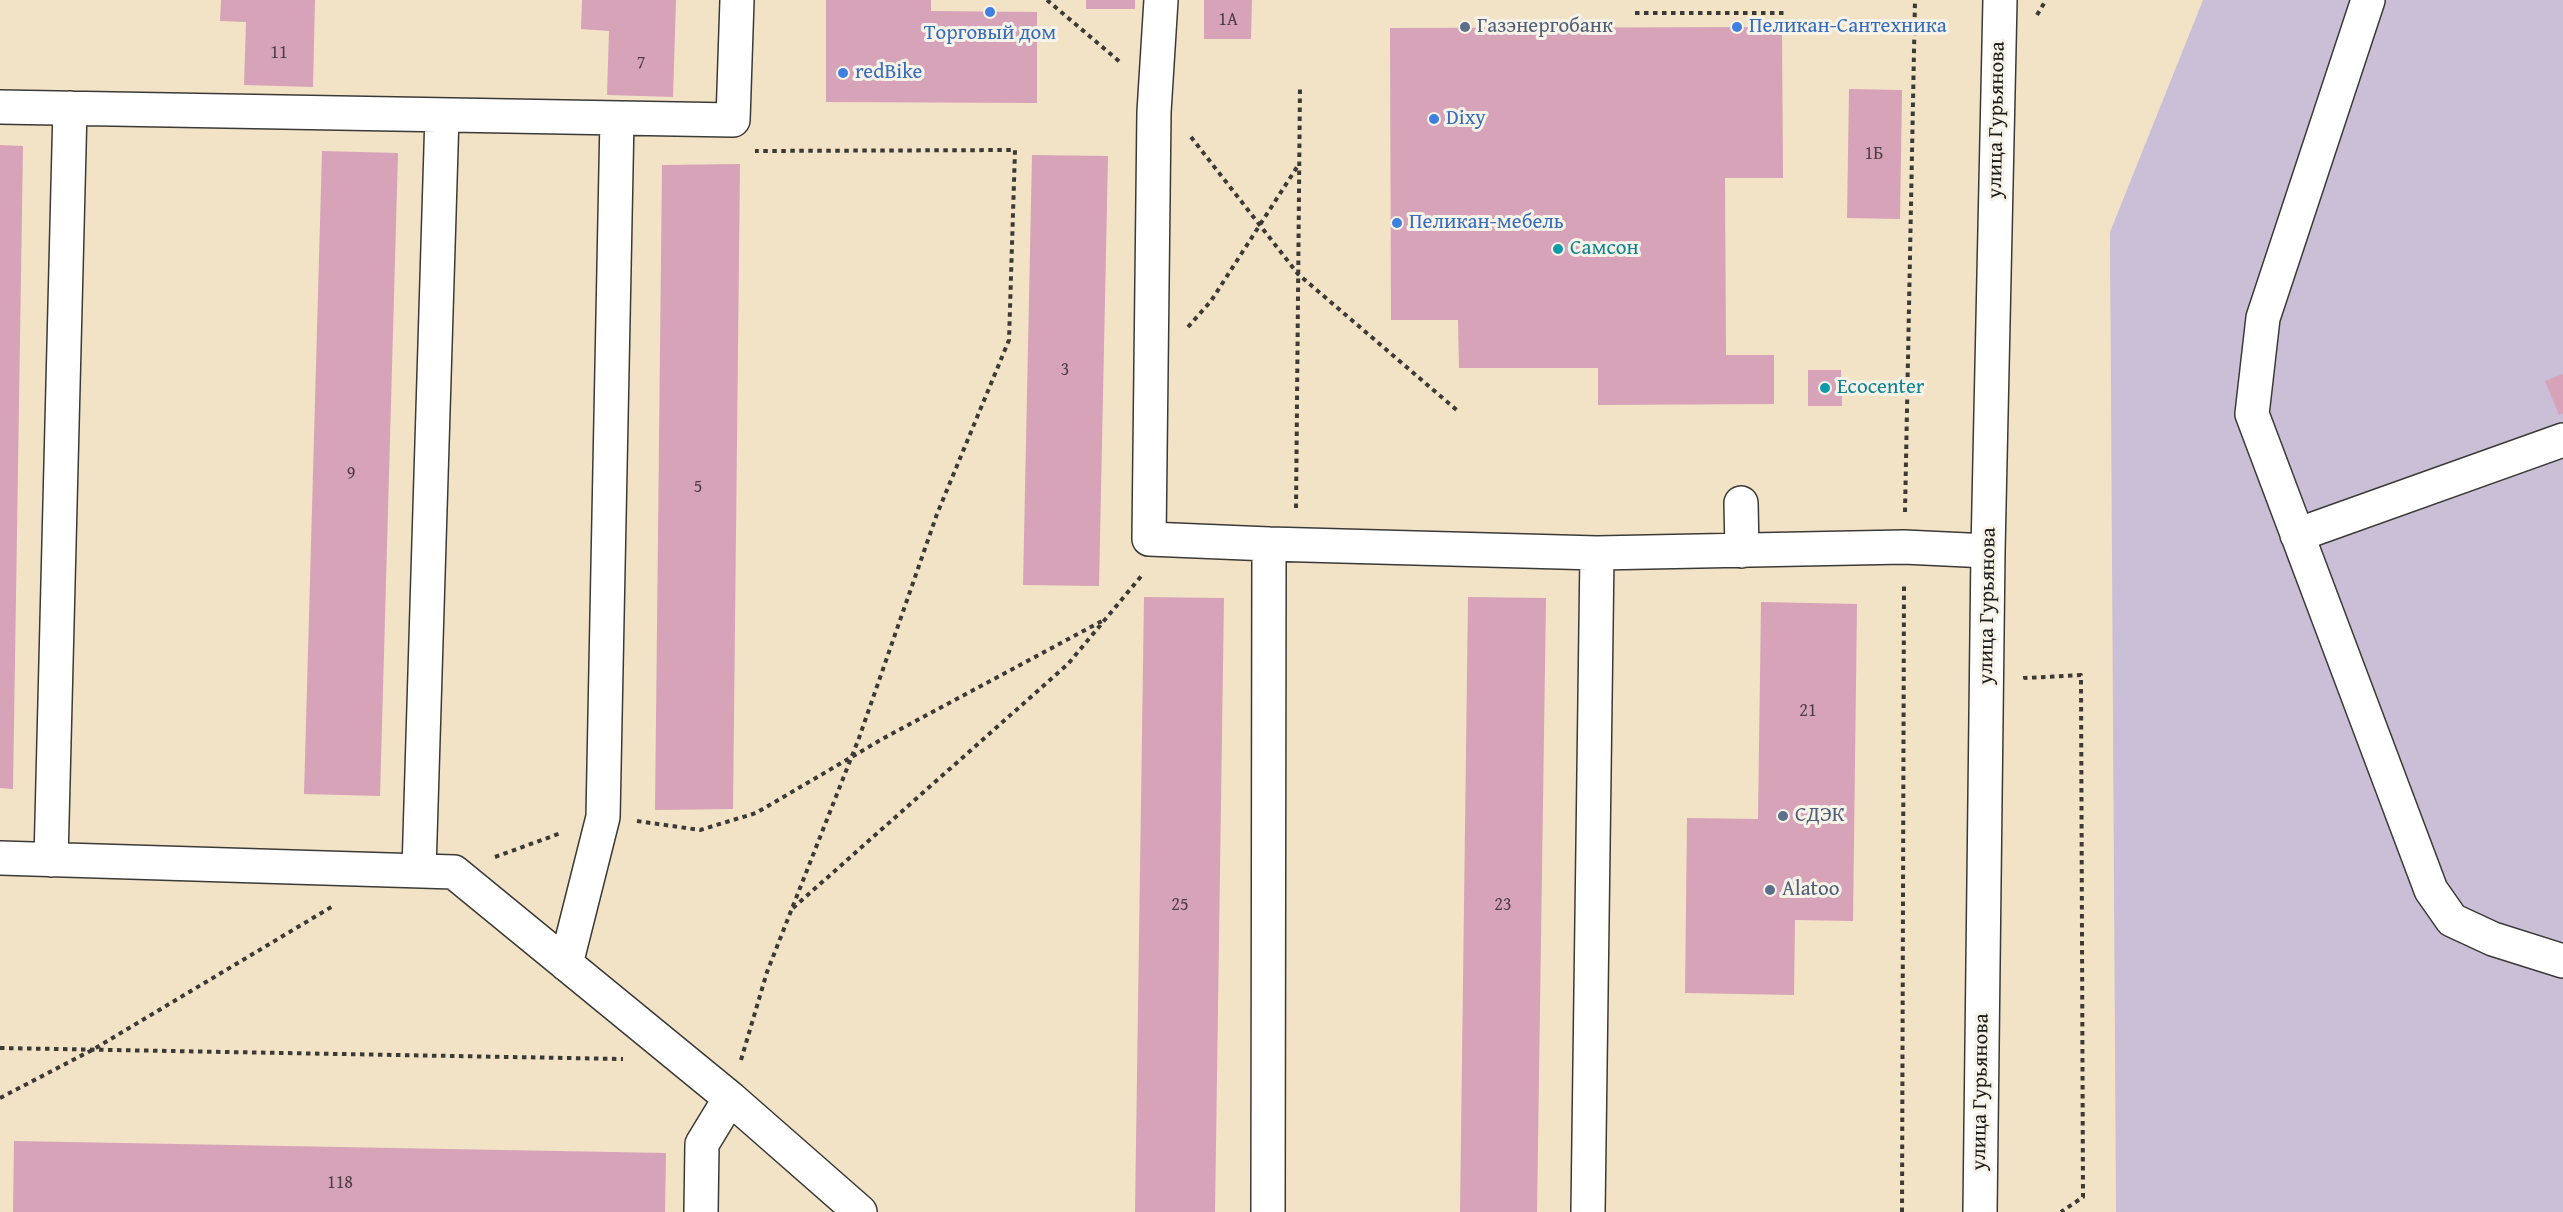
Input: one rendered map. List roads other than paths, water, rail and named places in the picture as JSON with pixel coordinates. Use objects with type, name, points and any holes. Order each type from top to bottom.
[{"type":"street","points":[[0,107],[733,120],[737,0]]},
{"type":"street","points":[[1161,0],[1155,93],[1149,539],[1597,554],[1904,547],[1988,551]]},
{"type":"street","name":"улица Гурьянова","points":[[1980,1212],[1988,551],[2000,0]]},
{"type":"street","points":[[2368,0],[2263,318],[2252,414],[2431,890],[2452,920],[2493,939],[2563,961]]},
{"type":"street","points":[[51,860],[70,108]]},
{"type":"street","points":[[418,870],[442,115]]},
{"type":"street","points":[[566,964],[603,817],[617,118]]},
{"type":"street","points":[[2297,535],[2563,440]]},
{"type":"street","points":[[1742,503],[1742,551]]},
{"type":"street","points":[[1268,1212],[1282,544]]},
{"type":"street","points":[[1588,1212],[1597,554]]},
{"type":"street","points":[[0,858],[454,872],[730,1098],[860,1212]]},
{"type":"street","points":[[701,1212],[702,1143],[730,1098]]},
{"type":"place","name":"Торговый дом","points":[[990,12]]},
{"type":"place","name":"Газэнергобанк","points":[[1465,27]]},
{"type":"place","name":"Пеликан-Сантехника","points":[[1737,27]]},
{"type":"place","name":"redBike","points":[[843,73]]},
{"type":"place","name":"Dixy","points":[[1434,119]]},
{"type":"place","name":"Пеликан-мебель","points":[[1397,223]]},
{"type":"place","name":"Самсон","points":[[1558,249]]},
{"type":"place","name":"Ecocenter","points":[[1825,388]]},
{"type":"place","name":"СДЭК","points":[[1783,816]]},
{"type":"place","name":"Alatoo","points":[[1770,890]]}]
